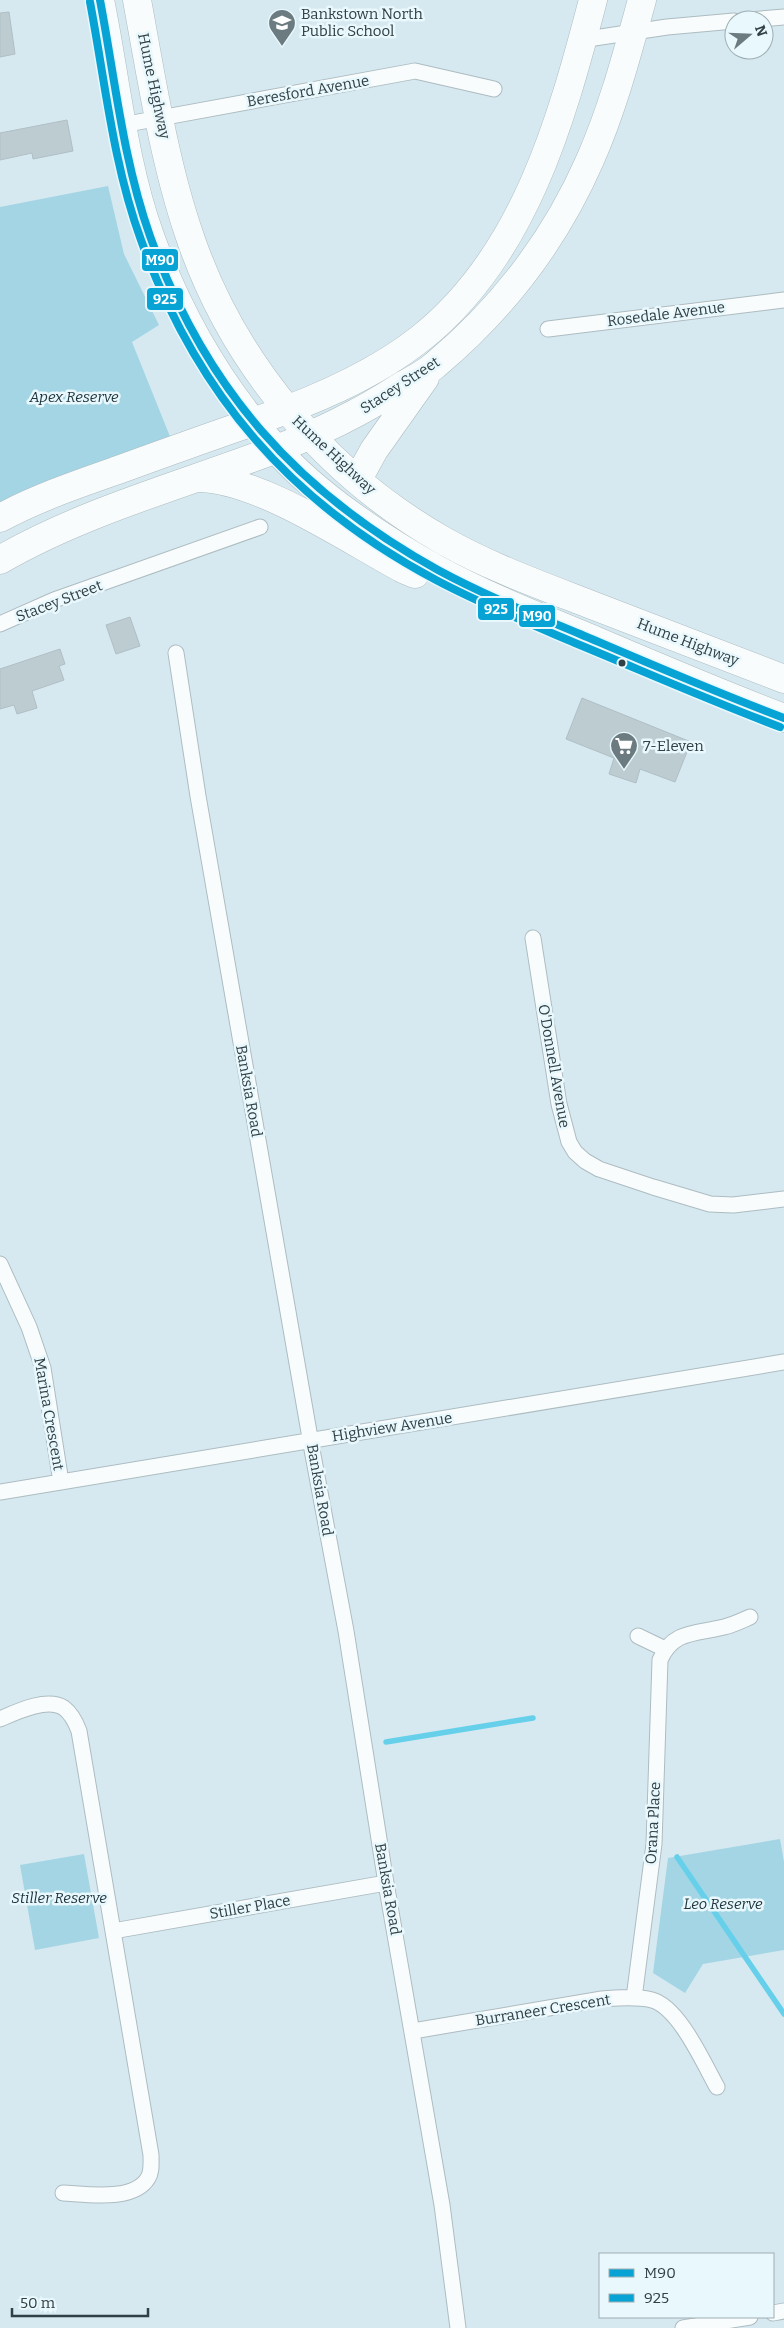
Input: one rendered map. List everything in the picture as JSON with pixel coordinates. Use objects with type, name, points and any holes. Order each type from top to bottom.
[{"type":"highway","name":"Hume Highway","points":[[100,0],[122,125],[137,192],[149,234],[164,274],[180,308],[218,374],[276,450],[327,496],[378,533],[439,570],[511,606],[784,718]]},
{"type":"highway","name":"Hume Highway","points":[[137,0],[160,118],[177,194],[189,234],[205,276],[242,349],[286,410],[336,461],[358,479],[414,522],[467,554],[784,679]]},
{"type":"highway","name":"Stacey Street","points":[[0,518],[24,505],[86,481],[286,410],[377,368],[421,338],[459,302],[489,263],[534,185],[559,117],[594,0]]},
{"type":"highway","name":"Stacey Street","points":[[0,560],[60,530],[276,450],[341,423],[433,366],[481,322],[513,288],[559,222],[591,158],[609,112],[642,0]]},
{"type":"highway","points":[[358,479],[374,450],[433,366]]},
{"type":"highway","points":[[200,478],[218,479],[259,492],[296,510],[403,569],[511,606]]},
{"type":"street","points":[[582,40],[633,32],[724,22]]},
{"type":"street","name":"Beresford Avenue","points":[[122,125],[415,71],[494,89]]},
{"type":"street","name":"Rosedale Avenue","points":[[548,329],[784,300]]},
{"type":"street","name":"Stacey Street","points":[[0,624],[54,600],[260,527]]},
{"type":"street","name":"Banksia Road","points":[[176,653],[198,796],[346,1631],[386,1883],[442,2206],[458,2328]]},
{"type":"street","name":"O'Donnell Avenue","points":[[533,938],[559,1104],[569,1142],[575,1152],[585,1161],[599,1168],[710,1204],[733,1205],[784,1199]]},
{"type":"street","name":"Marina Crescent","points":[[0,1264],[29,1326],[41,1361],[61,1482]]},
{"type":"street","name":"Highview Avenue","points":[[0,1492],[784,1362]]},
{"type":"street","points":[[638,1636],[664,1649],[683,1635],[724,1627],[750,1617]]},
{"type":"street","name":"Orana Place","points":[[634,1998],[654,1844],[657,1681],[660,1660],[664,1649]]},
{"type":"street","points":[[0,1719],[38,1706],[52,1705],[76,1709],[155,2179],[114,2195],[63,2193]]},
{"type":"street","name":"Stiller Place","points":[[113,1931],[386,1883]]},
{"type":"street","name":"Burraneer Crescent","points":[[413,2032],[586,2001],[634,1998],[654,2000],[669,2010],[682,2025],[717,2087]]},
{"type":"street","points":[[683,2328],[744,2318]]},
{"type":"green space","name":"Apex Reserve","points":[[108,186],[124,254],[159,325],[132,342],[171,439],[0,505],[0,207]]},
{"type":"green space","name":"Leo Reserve","points":[[780,1839],[784,1862],[784,1950],[703,1964],[685,1993],[653,1973],[668,1858]]},
{"type":"green space","name":"Stiller Reserve","points":[[84,1854],[99,1938],[35,1950],[20,1865]]},
{"type":"building","points":[[9,12],[15,54],[0,57],[0,13]]},
{"type":"building","points":[[67,120],[73,151],[33,159],[32,153],[0,160],[0,133]]},
{"type":"building","points":[[130,617],[140,646],[116,654],[106,625]]},
{"type":"building","points":[[60,649],[65,664],[59,666],[64,680],[32,691],[37,708],[17,714],[14,705],[0,709],[0,669]]},
{"type":"building","points":[[582,698],[691,742],[675,782],[640,769],[636,783],[609,774],[614,758],[566,739]]},
{"type":"waterway","points":[[386,1742],[533,1718]]},
{"type":"waterway","points":[[677,1857],[784,2014]]},
{"type":"transit line","name":"M90","points":[[100,0],[120,119],[133,178],[150,236],[172,291],[198,342],[228,388],[262,431],[299,470],[341,506],[387,540],[473,588],[707,688],[784,718]]},
{"type":"transit line","name":"925","points":[[90,2],[123,182],[141,240],[164,296],[190,348],[221,395],[255,439],[294,479],[337,516],[384,550],[436,580],[522,621],[780,727]]},
{"type":"place","name":"Bankstown North Public School","points":[[282,47]]},
{"type":"place","name":"7-Eleven","points":[[624,770]]}]
